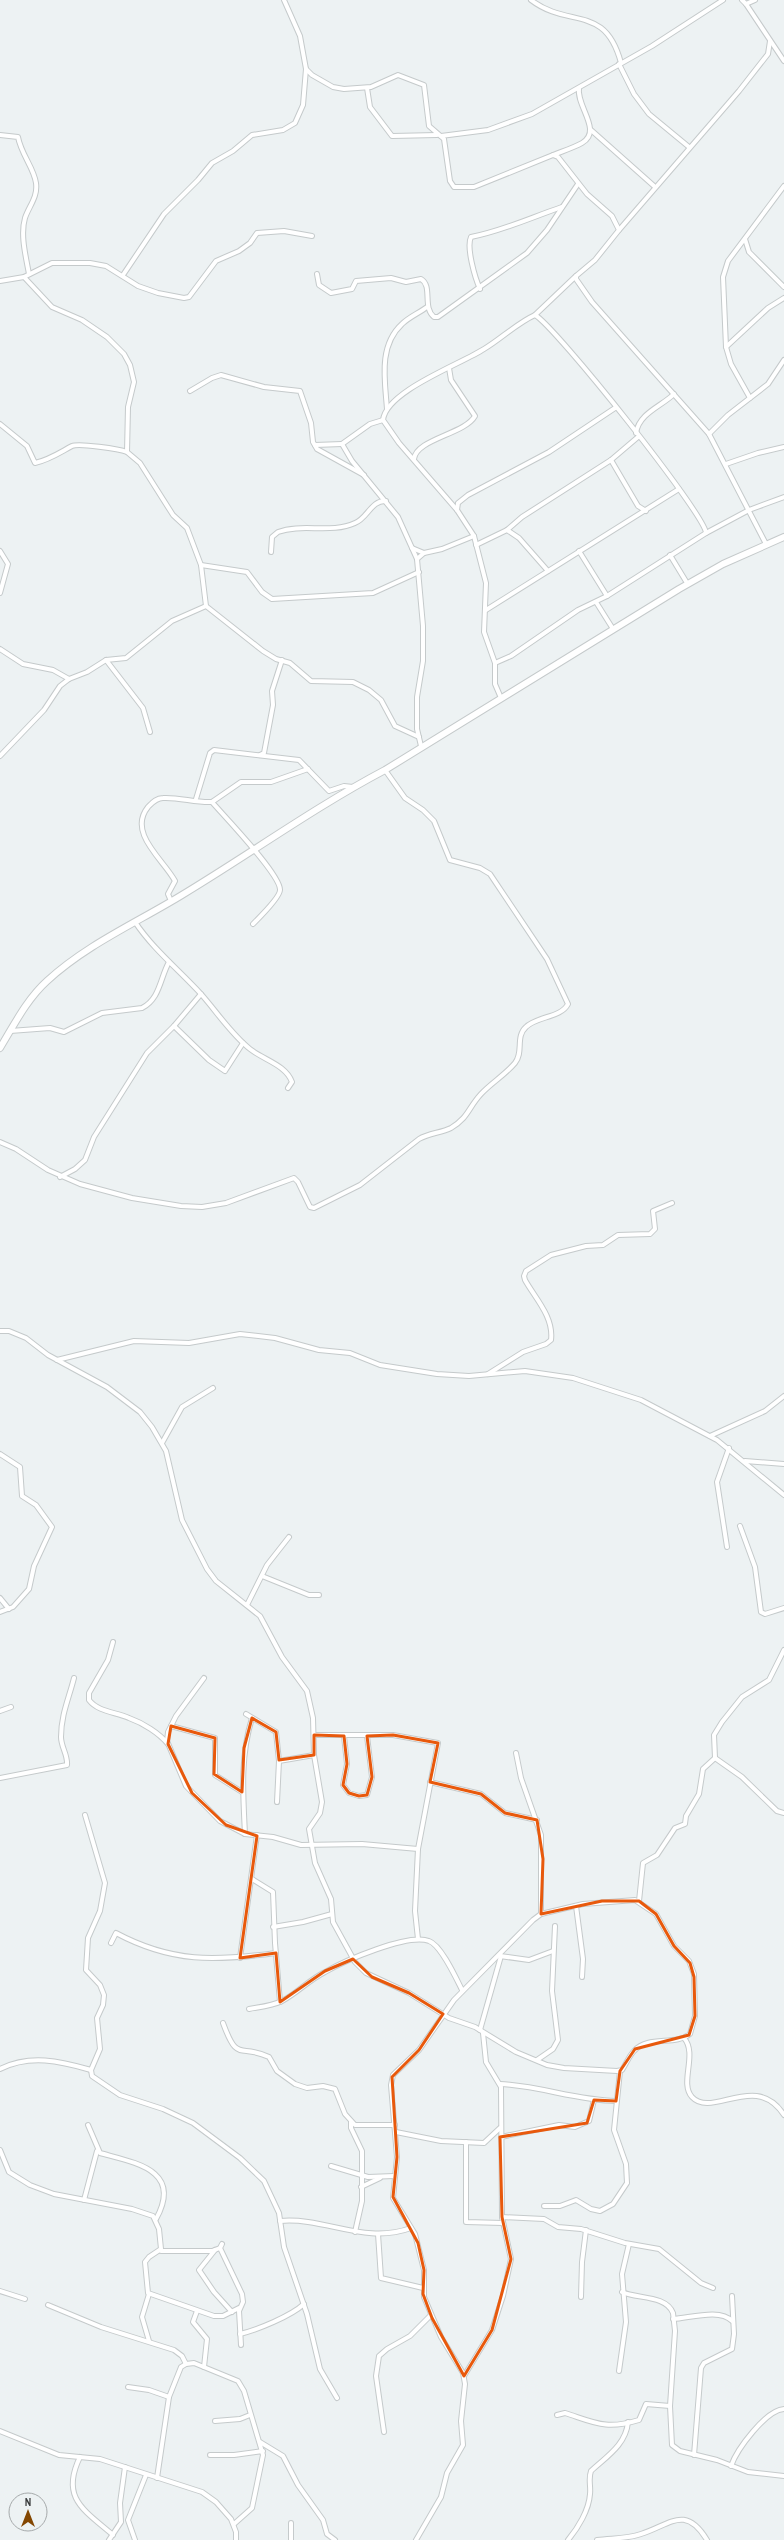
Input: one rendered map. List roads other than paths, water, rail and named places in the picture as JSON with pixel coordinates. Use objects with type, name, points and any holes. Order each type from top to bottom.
[{"type":"main road","points":[[0,1048],[34,994],[46,981],[95,944],[172,901],[353,787],[385,770],[421,746],[687,584],[766,544],[784,537]]},
{"type":"street","points":[[123,275],[164,214],[183,193],[198,180],[212,162],[233,151],[252,135],[283,130],[295,123],[303,105],[306,70],[300,36],[284,0]]},
{"type":"street","points":[[532,0],[545,10],[593,21],[611,37],[620,64],[634,94],[645,109],[660,125],[689,147]]},
{"type":"street","points":[[367,88],[370,107],[392,136],[439,136],[479,132],[511,123],[558,101],[723,0]]},
{"type":"street","points":[[742,0],[784,61]]},
{"type":"street","points":[[746,4],[755,0]]},
{"type":"street","points":[[768,54],[770,41]]},
{"type":"street","points":[[387,409],[413,388],[483,350],[535,315],[595,260],[618,230],[643,202],[654,186],[768,54],[775,50]]},
{"type":"street","points":[[306,70],[338,89],[367,88],[398,75],[424,85],[427,122],[446,146],[450,181],[457,188],[467,189],[485,184],[553,155],[583,142],[592,130]]},
{"type":"street","points":[[580,88],[579,101],[592,130],[654,186]]},
{"type":"street","points":[[0,135],[18,137],[19,148],[36,183],[34,199],[24,222],[25,250],[29,274]]},
{"type":"street","points":[[553,155],[558,157],[578,184],[612,216],[618,230]]},
{"type":"street","points":[[317,274],[319,285],[331,293],[352,289],[356,281],[391,278],[406,282],[421,279],[425,283],[427,307],[430,314],[434,317],[438,317],[480,289],[533,247],[547,230],[578,184]]},
{"type":"street","points":[[750,398],[731,364],[726,347],[724,270],[728,261],[784,186]]},
{"type":"street","points":[[480,289],[474,272],[469,243],[471,237],[511,226],[521,220],[562,207]]},
{"type":"street","points":[[0,281],[24,278],[52,263],[90,262],[106,266],[123,275],[138,286],[184,298],[190,295],[216,261],[239,251],[250,243],[257,233],[263,231],[284,231],[312,236]]},
{"type":"street","points":[[745,239],[749,252],[784,287]]},
{"type":"street","points":[[576,276],[592,302],[709,434],[726,464],[766,544]]},
{"type":"street","points":[[24,278],[52,307],[86,323],[107,337],[124,354],[134,375],[128,407],[127,452]]},
{"type":"street","points":[[726,347],[768,308],[784,298]]},
{"type":"street","points":[[383,420],[387,409],[385,364],[386,352],[391,339],[403,323],[427,307]]},
{"type":"street","points":[[535,315],[546,323],[596,381],[615,408],[679,489],[704,524],[706,533]]},
{"type":"street","points":[[709,434],[768,384],[784,360]]},
{"type":"street","points":[[414,459],[418,449],[464,426],[475,416],[451,380],[449,368]]},
{"type":"street","points":[[190,392],[212,378],[221,375],[264,387],[300,391],[311,423],[315,446],[365,476]]},
{"type":"street","points":[[476,545],[507,530],[522,517],[611,460],[637,435],[638,425],[650,412],[674,394]]},
{"type":"street","points":[[457,510],[458,503],[468,495],[549,452],[615,408]]},
{"type":"street","points":[[383,420],[389,430],[457,510],[474,536],[486,583],[484,632],[495,663],[495,684],[501,698]]},
{"type":"street","points":[[315,446],[342,444],[370,424],[383,420]]},
{"type":"street","points":[[0,424],[27,446],[35,463],[56,456],[74,446],[107,447],[127,452],[140,463],[173,515],[187,528],[201,565],[206,606],[263,651],[290,663],[311,681],[348,681],[360,685],[381,700],[395,726],[419,737]]},
{"type":"street","points":[[342,444],[365,476],[398,517],[417,559],[420,572],[423,626],[423,660],[418,697],[419,737],[421,746]]},
{"type":"street","points":[[726,464],[758,452],[784,447]]},
{"type":"street","points":[[611,460],[638,506],[646,511]]},
{"type":"street","points":[[486,610],[679,489]]},
{"type":"street","points":[[495,663],[557,627],[578,610],[607,596],[706,533],[749,510],[784,497]]},
{"type":"street","points":[[271,552],[272,537],[278,532],[345,526],[359,521],[377,502],[386,501]]},
{"type":"street","points":[[638,506],[638,516]]},
{"type":"street","points":[[507,530],[519,538],[548,571]]},
{"type":"street","points":[[417,559],[424,553],[442,549],[474,536]]},
{"type":"street","points":[[412,548],[424,553]]},
{"type":"street","points":[[0,551],[8,564],[0,593]]},
{"type":"street","points":[[579,551],[607,596]]},
{"type":"street","points":[[670,555],[687,584]]},
{"type":"street","points":[[201,565],[247,572],[262,592],[272,599],[373,593],[420,572]]},
{"type":"street","points":[[596,602],[613,629]]},
{"type":"street","points":[[0,756],[44,710],[60,686],[69,679],[87,672],[106,660],[126,658],[142,648],[172,621],[206,606]]},
{"type":"street","points":[[0,649],[23,664],[53,670],[69,679]]},
{"type":"street","points":[[106,660],[143,708],[150,732]]},
{"type":"street","points":[[260,755],[264,753],[268,738],[273,705],[272,691],[282,660]]},
{"type":"street","points":[[196,800],[212,751],[299,760],[329,791],[344,786],[353,787]]},
{"type":"street","points":[[212,802],[241,782],[271,782],[308,769]]},
{"type":"street","points":[[0,1142],[60,1176],[132,1198],[181,1206],[202,1207],[226,1203],[294,1178],[298,1182],[310,1207],[314,1208],[360,1185],[426,1135],[445,1130],[469,1114],[481,1093],[515,1062],[520,1054],[520,1035],[526,1026],[562,1011],[568,1005],[547,959],[490,874],[480,868],[450,860],[434,821],[424,810],[401,794],[385,770]]},
{"type":"street","points":[[172,901],[168,894],[175,881],[152,850],[144,835],[141,818],[157,799],[212,802],[255,850],[280,891],[253,924]]},
{"type":"street","points":[[134,922],[145,938],[201,994],[243,1043],[279,1065],[290,1076],[292,1082],[288,1088]]},
{"type":"street","points":[[10,1031],[50,1028],[64,1032],[102,1013],[142,1008],[160,989],[163,972],[169,962]]},
{"type":"street","points":[[60,1176],[75,1169],[85,1160],[94,1137],[123,1089],[147,1054],[174,1026],[201,994]]},
{"type":"street","points":[[174,1026],[209,1060],[225,1071],[243,1043]]},
{"type":"street","points":[[488,1375],[523,1352],[546,1344],[551,1340],[550,1330],[541,1304],[525,1280],[524,1276],[526,1271],[551,1255],[586,1246],[603,1244],[618,1235],[650,1234],[655,1229],[653,1211],[672,1203]]},
{"type":"street","points":[[0,1331],[16,1333],[57,1360],[116,1392],[148,1420],[162,1443],[182,1520],[204,1563],[216,1581],[247,1605],[263,1620],[282,1657],[304,1684],[313,1718],[314,1755],[322,1802],[320,1813],[310,1828],[312,1846],[317,1868],[330,1896],[334,1923],[354,1959],[372,1977],[409,1993],[443,2014],[482,2031],[516,2052],[564,2068],[620,2071]]},
{"type":"street","points":[[57,1360],[134,1340],[189,1343],[240,1334],[275,1338],[319,1350],[350,1353],[380,1365],[437,1374],[488,1375],[525,1371],[573,1378],[632,1395],[710,1436],[729,1448],[784,1495]]},
{"type":"street","points":[[162,1443],[182,1407],[213,1388]]},
{"type":"street","points":[[710,1436],[765,1411],[784,1396]]},
{"type":"street","points":[[728,1547],[716,1482],[729,1448]]},
{"type":"street","points":[[0,1454],[20,1467],[22,1496],[36,1505],[52,1527],[34,1566],[32,1585],[9,1609],[0,1612]]},
{"type":"street","points":[[744,1461],[784,1464]]},
{"type":"street","points":[[740,1526],[755,1567],[761,1612],[765,1614],[784,1608]]},
{"type":"street","points":[[247,1605],[274,1555],[289,1536]]},
{"type":"street","points":[[262,1576],[309,1595],[319,1595]]},
{"type":"street","points":[[0,1598],[9,1609]]},
{"type":"street","points":[[113,1642],[108,1660],[89,1693],[89,1700],[98,1708],[131,1718],[160,1735],[168,1744],[182,1778],[192,1794],[220,1821],[245,1834],[312,1846],[362,1844],[418,1849]]},
{"type":"street","points":[[639,1902],[643,1863],[656,1855],[675,1828],[685,1824],[686,1816],[699,1794],[703,1769],[715,1758],[714,1735],[722,1722],[742,1697],[769,1680],[784,1652]]},
{"type":"street","points":[[0,1778],[67,1765],[61,1739],[65,1701],[74,1678]]},
{"type":"street","points":[[168,1744],[168,1735],[171,1726],[182,1704],[204,1678]]},
{"type":"street","points":[[0,1711],[11,1708]]},
{"type":"street","points":[[246,1714],[278,1734],[280,1761],[277,1802]]},
{"type":"street","points":[[245,1834],[242,1792],[244,1748],[252,1718]]},
{"type":"street","points":[[171,1726],[216,1738],[215,1775],[242,1792]]},
{"type":"street","points":[[314,1735],[393,1735],[438,1743],[418,1849],[415,1911],[418,1939]]},
{"type":"street","points":[[344,1736],[347,1764],[343,1785],[349,1794],[359,1796],[367,1795],[372,1777],[367,1736]]},
{"type":"street","points":[[516,1753],[521,1778],[541,1835],[542,1914]]},
{"type":"street","points":[[280,1761],[314,1755]]},
{"type":"street","points":[[715,1758],[742,1776],[777,1811],[784,1813]]},
{"type":"street","points":[[430,1782],[481,1794],[505,1813],[537,1820]]},
{"type":"street","points":[[85,1815],[105,1883],[100,1911],[88,1938],[86,1970],[100,1985],[104,1995],[103,2005],[97,2018],[100,2049],[91,2070],[93,2077],[120,2095],[163,2109],[186,2119],[224,2145],[264,2181],[277,2209],[286,2254],[304,2304],[320,2368],[337,2398]]},
{"type":"street","points":[[240,1958],[257,1835]]},
{"type":"street","points":[[252,1879],[273,1892],[274,1927],[280,2002]]},
{"type":"street","points":[[464,2376],[431,2315],[423,2288],[422,2259],[411,2228],[393,2198],[394,2176],[397,2162],[396,2132],[391,2085],[392,2077],[419,2050],[443,2014],[462,1990],[542,1914],[602,1901],[639,1902],[656,1914],[673,1944],[689,1961],[693,1970],[695,2016],[691,2032],[684,2038],[638,2047],[620,2071],[616,2101],[615,2137],[624,2157],[628,2177],[627,2183],[613,2204],[600,2211],[591,2209],[576,2200],[560,2206],[544,2206]]},
{"type":"street","points":[[576,1906],[583,1958],[582,1977]]},
{"type":"street","points":[[274,1927],[303,1922],[332,1914]]},
{"type":"street","points":[[537,2060],[553,2049],[558,2040],[552,1991],[555,1926]]},
{"type":"street","points":[[111,1943],[116,1932],[139,1945],[165,1954],[201,1958],[240,1958],[276,1953]]},
{"type":"street","points":[[249,2009],[280,2002],[325,1971],[384,1947],[418,1939],[429,1941],[437,1946],[462,1990]]},
{"type":"street","points":[[500,1955],[529,1960],[553,1951]]},
{"type":"street","points":[[416,2540],[426,2519],[440,2500],[447,2473],[463,2445],[461,2421],[464,2376],[492,2330],[503,2296],[511,2259],[510,2247],[502,2218],[503,2165],[500,2128],[500,2084],[486,2062],[482,2031],[500,1955]]},
{"type":"street","points":[[223,2023],[230,2041],[237,2049],[268,2056],[277,2071],[290,2081],[307,2088],[322,2086],[335,2089],[341,2107],[351,2122],[351,2128],[362,2151],[362,2201],[355,2232]]},
{"type":"street","points":[[684,2038],[690,2048],[688,2087],[692,2098],[699,2102],[709,2102],[748,2096],[765,2097],[778,2106],[784,2115]]},
{"type":"street","points":[[0,2069],[15,2063],[43,2060],[57,2061],[91,2070]]},
{"type":"street","points":[[500,2084],[538,2088],[594,2100],[616,2101]]},
{"type":"street","points":[[501,2137],[559,2125],[580,2125],[588,2121],[594,2100]]},
{"type":"street","points":[[351,2122],[364,2126],[395,2125]]},
{"type":"street","points":[[84,2200],[97,2151],[88,2125]]},
{"type":"street","points":[[396,2132],[441,2142],[486,2142],[500,2128]]},
{"type":"street","points":[[466,2142],[466,2222],[503,2223]]},
{"type":"street","points":[[0,2150],[7,2170],[20,2180],[41,2190],[145,2212],[156,2219]]},
{"type":"street","points":[[97,2151],[144,2166],[159,2177],[165,2198],[156,2219],[161,2251]]},
{"type":"street","points":[[331,2166],[361,2176],[381,2178],[394,2176]]},
{"type":"street","points":[[362,2187],[381,2178]]},
{"type":"street","points":[[502,2218],[544,2219],[558,2227],[586,2230],[629,2244],[662,2250],[701,2283],[713,2288]]},
{"type":"street","points":[[280,2221],[304,2220],[355,2232],[378,2234],[393,2234],[411,2228]]},
{"type":"street","points":[[581,2297],[580,2280],[586,2230]]},
{"type":"street","points":[[378,2234],[381,2278],[423,2288]]},
{"type":"street","points":[[619,2372],[626,2322],[622,2292],[622,2270],[629,2244]]},
{"type":"street","points":[[149,2341],[142,2317],[149,2294],[146,2284],[145,2262],[149,2257],[161,2251],[219,2247]]},
{"type":"street","points":[[149,2294],[214,2316],[232,2312],[239,2308],[243,2302],[242,2290],[219,2247]]},
{"type":"street","points":[[219,2247],[199,2270],[214,2292],[232,2312]]},
{"type":"street","points":[[0,2291],[25,2299]]},
{"type":"street","points":[[622,2292],[635,2297],[664,2303],[672,2310],[675,2340],[670,2406],[672,2445],[680,2451],[717,2460],[748,2472],[784,2476]]},
{"type":"street","points":[[694,2455],[701,2368],[704,2363],[731,2350],[734,2338],[732,2296]]},
{"type":"street","points":[[240,2334],[255,2330],[296,2311],[304,2304]]},
{"type":"street","points":[[48,2305],[108,2329],[149,2341],[178,2353],[186,2364]]},
{"type":"street","points":[[239,2308],[241,2345]]},
{"type":"street","points":[[197,2311],[193,2322],[207,2339],[204,2368]]},
{"type":"street","points":[[673,2319],[717,2314],[727,2317],[732,2321]]},
{"type":"street","points":[[384,2432],[376,2376],[379,2356],[387,2349],[410,2336],[431,2315]]},
{"type":"street","points":[[157,2478],[169,2397],[181,2367],[186,2364],[194,2363],[240,2383],[263,2450],[263,2461],[254,2503],[248,2513],[234,2524]]},
{"type":"street","points":[[128,2387],[149,2390],[169,2397]]},
{"type":"street","points":[[557,2415],[565,2412],[600,2425],[639,2420],[646,2404],[670,2406]]},
{"type":"street","points":[[731,2466],[734,2458],[756,2428],[774,2411],[784,2409]]},
{"type":"street","points":[[215,2421],[240,2419],[250,2415]]},
{"type":"street","points":[[568,2540],[587,2506],[590,2494],[589,2476],[591,2471],[622,2441],[627,2433],[628,2422]]},
{"type":"street","points":[[0,2432],[59,2455],[100,2459],[204,2493],[216,2502],[234,2524],[236,2540]]},
{"type":"street","points":[[260,2442],[283,2456],[300,2489],[323,2520],[327,2534],[335,2540]]},
{"type":"street","points":[[210,2455],[234,2455],[263,2450]]},
{"type":"street","points":[[80,2457],[72,2477],[71,2487],[73,2494],[86,2512],[113,2535]]},
{"type":"street","points":[[109,2540],[121,2522],[120,2503],[125,2467]]},
{"type":"street","points":[[133,2539],[128,2520],[146,2475]]},
{"type":"street","points":[[597,2540],[641,2534],[674,2520],[684,2519],[692,2522],[707,2540]]},
{"type":"street","points":[[291,2523],[291,2540]]}]
